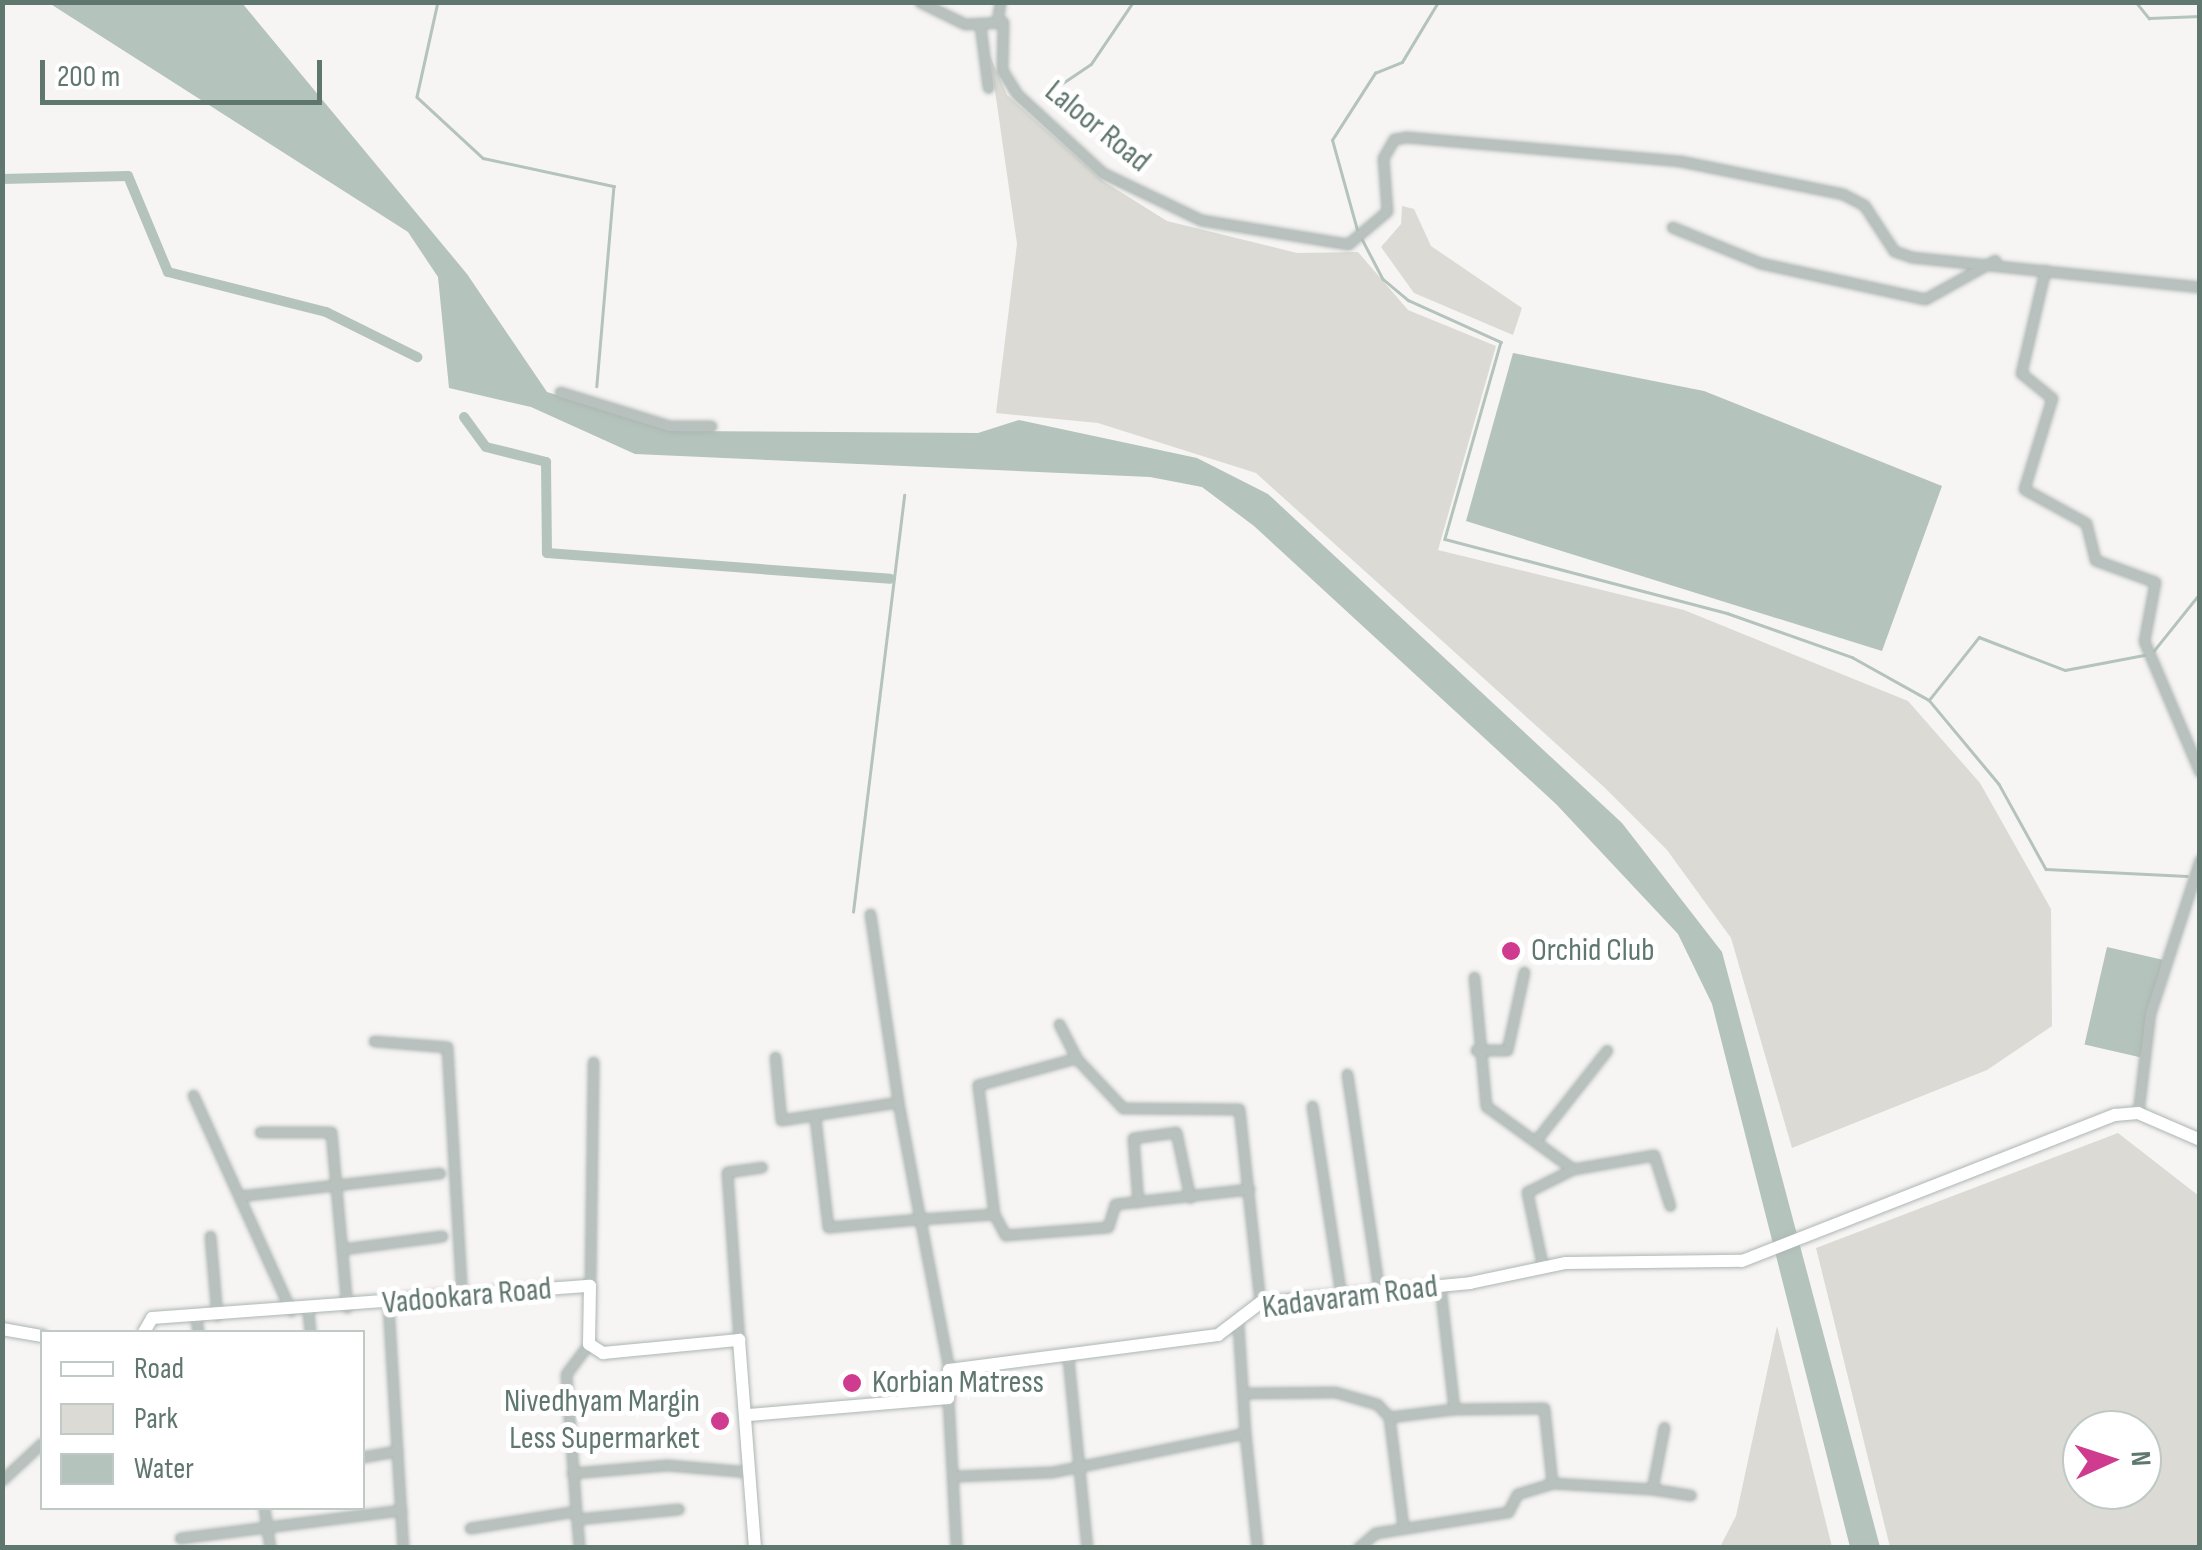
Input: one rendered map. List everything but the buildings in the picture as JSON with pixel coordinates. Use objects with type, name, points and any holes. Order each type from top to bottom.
[{"type":"main road","points":[[2138,1112],[2200,1140]]},
{"type":"main road","name":"Kadavaram Road","points":[[949,1370],[1164,1346],[1238,1324],[1260,1302],[1440,1286],[1544,1268],[1742,1261],[2138,1112]]},
{"type":"main road","name":"Vadookara Road","points":[[145,1330],[152,1318],[197,1325],[217,1316],[292,1314],[590,1286],[589,1344]]},
{"type":"main road","points":[[2,1329],[40,1336]]},
{"type":"main road","points":[[589,1344],[602,1353],[739,1340],[750,1415],[755,1548]]},
{"type":"main road","points":[[750,1415],[948,1398],[949,1370]]},
{"type":"street","points":[[920,2],[980,25],[1003,25]]},
{"type":"street","name":"Laloor Road","points":[[1000,2],[1006,82],[1103,173],[1201,220],[1322,245],[1354,240],[1365,234],[1389,206],[1383,158],[1394,138],[1406,137],[1680,161],[1843,194],[1864,205],[1894,251],[1995,260]]},
{"type":"street","points":[[980,25],[988,87]]},
{"type":"street","points":[[1672,227],[1760,264],[1925,299],[1995,260],[2045,270],[2200,288]]},
{"type":"street","points":[[2045,270],[2021,374],[2052,398],[2024,489],[2086,523],[2095,560],[2155,582],[2148,653],[2200,772]]},
{"type":"street","points":[[560,392],[669,426],[711,426]]},
{"type":"street","points":[[2138,1112],[2150,1013],[2195,885],[2200,860]]},
{"type":"street","points":[[870,914],[898,1102],[949,1370]]},
{"type":"street","points":[[1476,1050],[1507,1050],[1524,972]]},
{"type":"street","points":[[1474,978],[1476,1050],[1486,1106],[1573,1169]]},
{"type":"street","points":[[1059,1024],[1076,1058],[1123,1108],[1239,1109],[1260,1302]]},
{"type":"street","points":[[374,1041],[447,1047],[462,1300]]},
{"type":"street","points":[[1537,1140],[1607,1050]]},
{"type":"street","points":[[775,1057],[780,1118],[815,1118],[898,1102]]},
{"type":"street","points":[[1076,1058],[980,1082],[994,1214],[1001,1234],[1108,1227],[1112,1205],[1249,1189]]},
{"type":"street","points":[[590,1286],[593,1062]]},
{"type":"street","points":[[1347,1074],[1378,1292]]},
{"type":"street","points":[[193,1095],[292,1314]]},
{"type":"street","points":[[1312,1106],[1340,1295]]},
{"type":"street","points":[[815,1118],[828,1227],[994,1214]]},
{"type":"street","points":[[260,1132],[330,1129],[347,1307]]},
{"type":"street","points":[[1138,1202],[1133,1138],[1176,1132],[1190,1198]]},
{"type":"street","points":[[1544,1268],[1526,1192],[1573,1169],[1646,1152],[1659,1162],[1670,1206]]},
{"type":"street","points":[[739,1340],[728,1172],[762,1167]]},
{"type":"street","points":[[239,1196],[440,1173]]},
{"type":"street","points":[[210,1236],[217,1316]]},
{"type":"street","points":[[342,1249],[442,1236]]},
{"type":"street","points":[[1440,1286],[1454,1409]]},
{"type":"street","points":[[388,1304],[402,1548]]},
{"type":"street","points":[[308,1312],[310,1330]]},
{"type":"street","points":[[1238,1324],[1245,1392],[1244,1433],[1257,1548]]},
{"type":"street","points":[[578,1548],[566,1374],[589,1344]]},
{"type":"street","points":[[1068,1358],[1084,1465],[1087,1548]]},
{"type":"street","points":[[1245,1392],[1335,1392],[1366,1398],[1389,1417],[1403,1526]]},
{"type":"street","points":[[948,1398],[956,1476],[956,1548]]},
{"type":"street","points":[[1389,1417],[1454,1409],[1544,1408],[1552,1483]]},
{"type":"street","points":[[1652,1489],[1664,1427]]},
{"type":"street","points":[[956,1476],[1084,1465],[1244,1433]]},
{"type":"street","points":[[2,1480],[40,1445]]},
{"type":"street","points":[[365,1456],[397,1451]]},
{"type":"street","points":[[572,1473],[667,1465],[750,1472]]},
{"type":"street","points":[[1358,1548],[1403,1526],[1508,1512],[1518,1494],[1552,1483],[1691,1495]]},
{"type":"street","points":[[470,1528],[576,1515],[680,1509]]},
{"type":"street","points":[[264,1510],[270,1548]]},
{"type":"street","points":[[180,1538],[401,1510]]},
{"type":"green space","points":[[990,56],[1007,95],[1103,181],[1167,221],[1297,253],[1358,252],[1408,310],[1496,346],[1438,550],[1684,610],[1908,701],[1980,783],[2051,909],[2052,1026],[1987,1070],[1792,1148],[1731,938],[1667,850],[1604,787],[1256,473],[1098,423],[996,413],[1017,244]]},
{"type":"green space","points":[[1402,206],[1414,209],[1431,246],[1522,308],[1513,335],[1414,293],[1381,247],[1401,224]]},
{"type":"green space","points":[[2118,1133],[2199,1196],[2199,1547],[1890,1547],[1816,1248]]},
{"type":"green space","points":[[1777,1326],[1832,1547],[1720,1547],[1736,1516]]},
{"type":"water","points":[[49,3],[242,3],[467,274],[547,392],[672,431],[978,433],[1019,420],[1197,458],[1268,494],[1622,823],[1722,952],[1880,1547],[1850,1547],[1712,1004],[1678,934],[1556,804],[1254,526],[1202,487],[1150,477],[635,454],[531,407],[449,388],[438,277],[408,232]]},
{"type":"water","points":[[1513,353],[1704,391],[1942,486],[1882,651],[1466,521]]},
{"type":"water","points":[[2107,947],[2163,960],[2140,1057],[2085,1044]]},
{"type":"waterway","points":[[438,2],[417,97],[483,158],[614,186],[597,386]]},
{"type":"waterway","points":[[1042,97],[1091,64],[1133,2]]},
{"type":"waterway","points":[[1357,230],[1332,140],[1375,73],[1402,62],[1438,2]]},
{"type":"waterway","points":[[2136,2],[2149,18],[2200,16]]},
{"type":"waterway","points":[[2,179],[128,176],[168,272],[326,312],[417,357]]},
{"type":"waterway","points":[[1361,237],[1383,279],[1408,300],[1501,342],[1445,539],[1727,613],[1852,657],[1929,700],[1999,784],[2046,869],[2187,876]]},
{"type":"waterway","points":[[464,417],[486,447],[546,462],[547,553],[890,579]]},
{"type":"waterway","points":[[853,912],[904,495]]},
{"type":"waterway","points":[[2152,653],[2200,593]]},
{"type":"waterway","points":[[1929,700],[1979,637],[2065,670],[2144,655]]},
{"type":"place","name":"Orchid Club","points":[[1511,951]]},
{"type":"place","name":"Korbian Matress","points":[[852,1383]]},
{"type":"place","name":"Nivedhyam Margin Less Supermarket","points":[[720,1421]]}]
